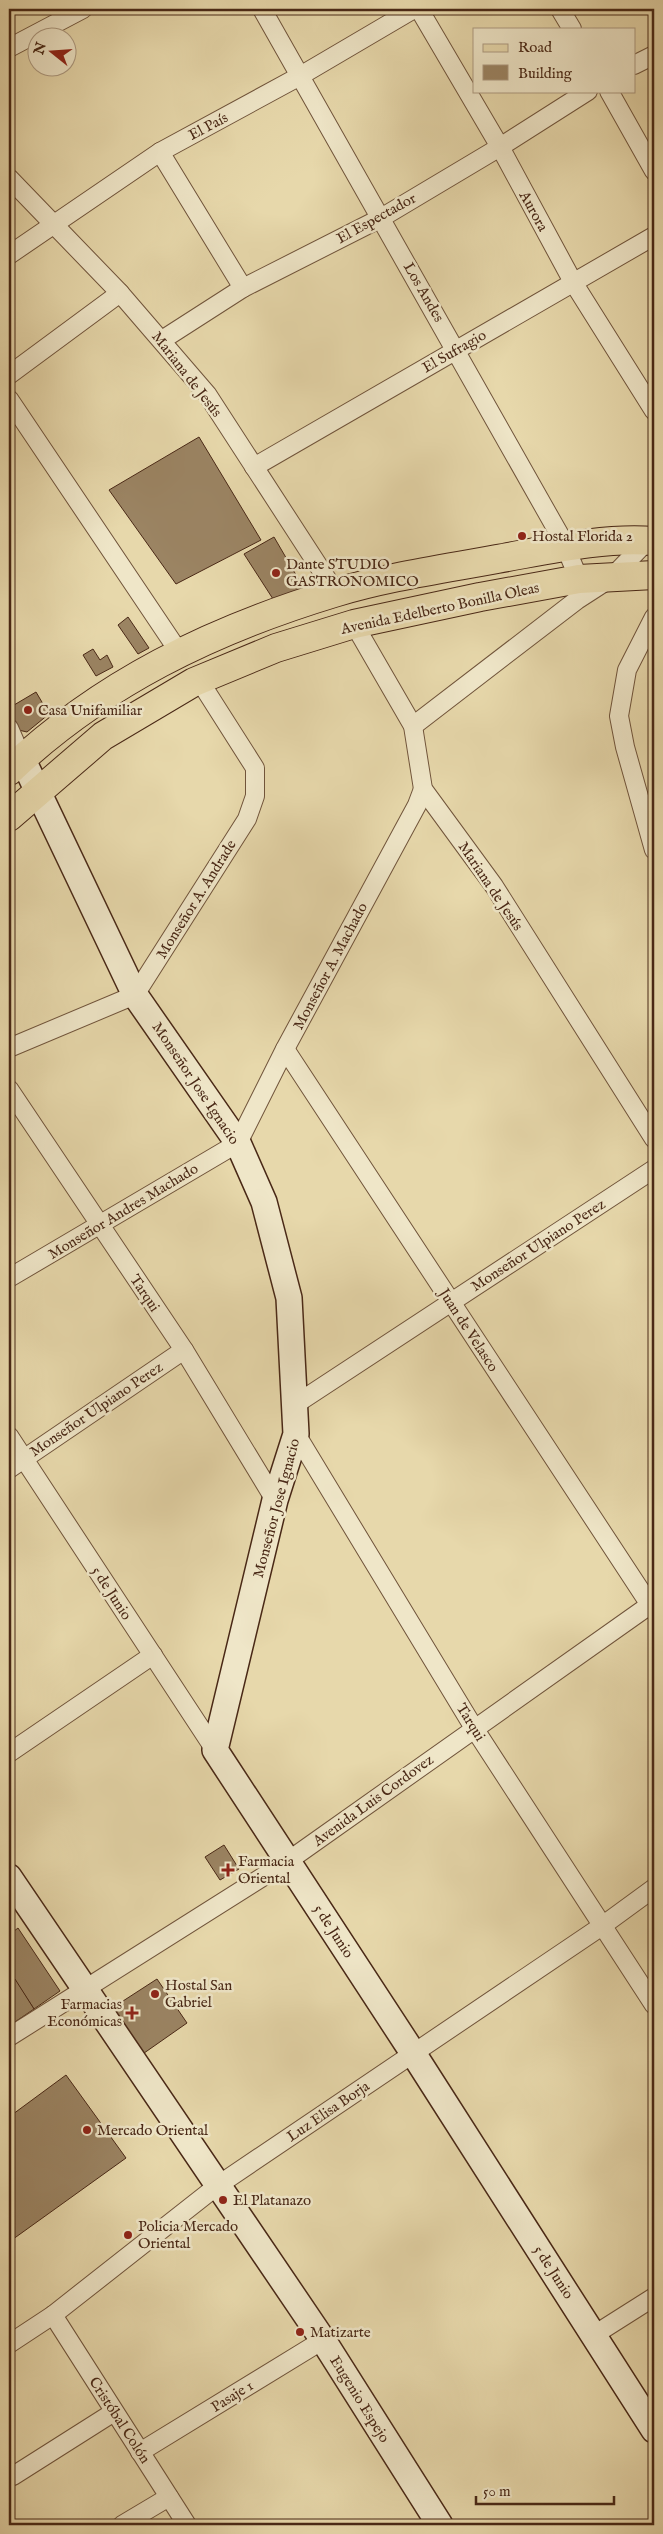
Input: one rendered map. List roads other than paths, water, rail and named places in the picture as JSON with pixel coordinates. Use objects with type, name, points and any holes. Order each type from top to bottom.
[{"type":"main road","points":[[15,765],[84,708],[179,652],[264,616],[336,593],[473,563],[566,547],[653,542]]},
{"type":"main road","name":"Avenida Edelberto Bonilla Oleas","points":[[9,816],[103,736],[199,680],[276,648],[354,624],[480,597],[579,579],[654,575]]},
{"type":"street","points":[[9,48],[83,9]]},
{"type":"street","name":"Los Andes","points":[[262,9],[566,547],[579,579]]},
{"type":"street","name":"El País","points":[[9,255],[160,152],[300,76],[414,9]]},
{"type":"street","name":"Aurora","points":[[419,9],[500,148],[573,282],[654,411]]},
{"type":"street","points":[[560,9],[571,28]]},
{"type":"street","points":[[636,65],[654,55]]},
{"type":"street","name":"El Espectador","points":[[162,340],[243,288],[381,218],[500,148],[586,92]]},
{"type":"street","points":[[611,92],[654,171]]},
{"type":"street","points":[[160,152],[243,288]]},
{"type":"street","name":"Mariana de Jesús","points":[[9,178],[120,293],[207,394],[336,593]]},
{"type":"street","name":"El Sufragio","points":[[254,467],[654,236]]},
{"type":"street","points":[[9,375],[120,293]]},
{"type":"street","points":[[9,400],[179,652]]},
{"type":"street","points":[[413,726],[577,600],[611,578],[653,542]]},
{"type":"street","points":[[654,617],[627,670],[619,716],[624,747],[654,850]]},
{"type":"street","name":"Mariana de Jesús","points":[[354,624],[413,726],[423,789],[494,886],[654,1139]]},
{"type":"street","name":"Monseñor A. Andrade","points":[[135,995],[247,819],[255,796],[255,768],[199,680]]},
{"type":"street","points":[[9,728],[15,765]]},
{"type":"street","name":"Monseñor Jose Ignacio","points":[[15,765],[38,790],[135,995],[238,1143],[264,1202],[289,1298],[296,1404],[296,1434],[276,1500],[215,1750]]},
{"type":"street","name":"Monseñor A. Machado","points":[[238,1143],[284,1049],[417,805],[423,789]]},
{"type":"street","points":[[9,1048],[135,995]]},
{"type":"street","name":"Juan de Velasco","points":[[284,1049],[653,1606]]},
{"type":"street","name":"Tarqui","points":[[9,1089],[184,1350],[276,1500]]},
{"type":"street","name":"Monseñor Andres Machado","points":[[9,1278],[238,1143]]},
{"type":"street","name":"Monseñor Ulpiano Perez","points":[[296,1404],[654,1169]]},
{"type":"street","name":"Monseñor Ulpiano Perez","points":[[9,1469],[184,1350]]},
{"type":"street","name":"Tarqui","points":[[296,1434],[474,1728],[654,2005]]},
{"type":"street","name":"5 de Junio","points":[[9,1436],[414,2053],[654,2430]]},
{"type":"street","name":"Avenida Luis Cordovez","points":[[9,2037],[288,1861],[474,1728],[653,1606]]},
{"type":"street","points":[[9,1753],[153,1655]]},
{"type":"street","name":"Eugenio Espejo","points":[[9,1878],[323,2340],[440,2525]]},
{"type":"street","name":"Luz Elisa Borja","points":[[9,2344],[53,2315],[217,2186],[602,1926],[654,1888]]},
{"type":"street","points":[[594,2335],[654,2297]]},
{"type":"street","name":"Cristóbal Colón","points":[[53,2315],[187,2525]]},
{"type":"street","name":"Pasaje 1","points":[[140,2452],[323,2340]]},
{"type":"street","points":[[13,2476],[114,2412]]},
{"type":"street","points":[[122,2525],[168,2496]]},
{"type":"place","name":"Hostal Florida 2","points":[[522,536]]},
{"type":"place","name":"Dante STUDIO GASTRONOMICO","points":[[276,573]]},
{"type":"place","name":"Casa Unifamiliar","points":[[28,710]]},
{"type":"place","name":"Farmacia Oriental","points":[[228,1870]]},
{"type":"place","name":"Hostal San Gabriel","points":[[155,1994]]},
{"type":"place","name":"Farmacias Económicas","points":[[132,2013]]},
{"type":"place","name":"Mercado Oriental","points":[[87,2130]]},
{"type":"place","name":"El Platanazo","points":[[223,2200]]},
{"type":"place","name":"Policia Mercado Oriental","points":[[128,2235]]},
{"type":"place","name":"Matizarte","points":[[300,2332]]}]
